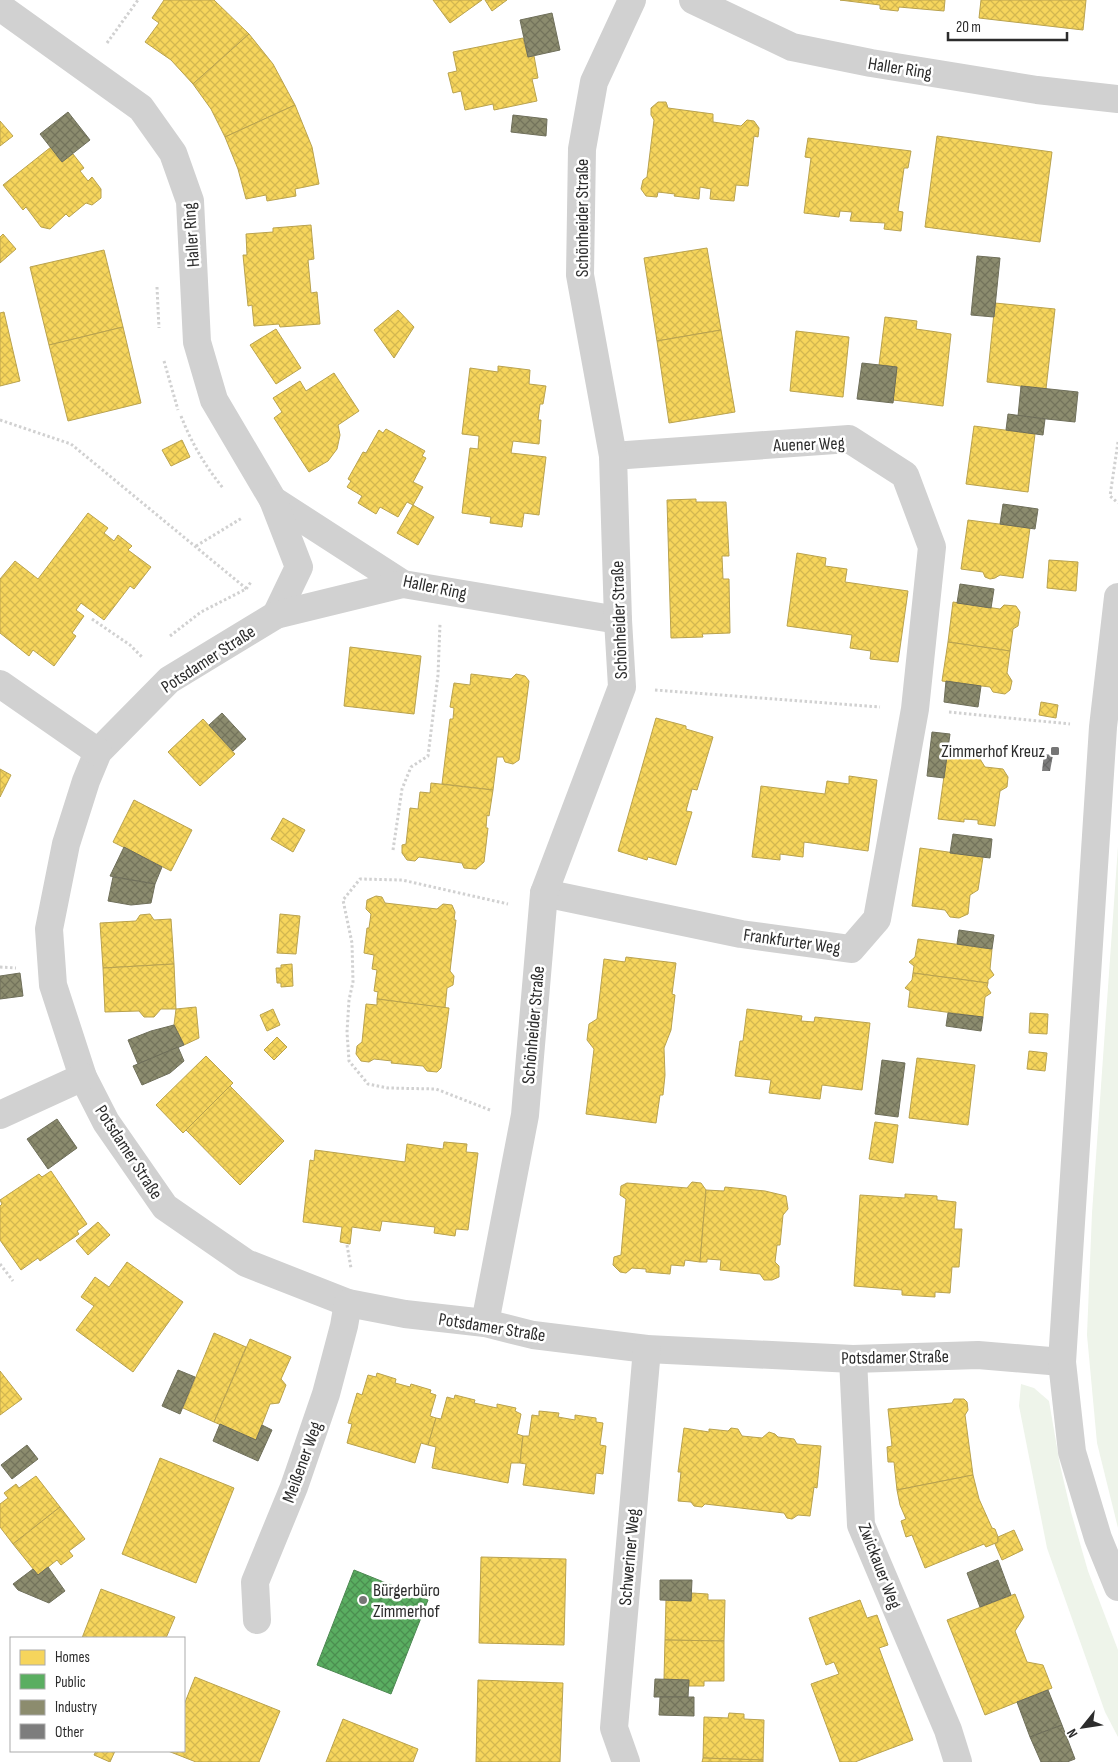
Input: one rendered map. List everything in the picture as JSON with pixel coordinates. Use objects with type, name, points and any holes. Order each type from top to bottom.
[{"type":"street","name":"Schönheider Straße","points":[[484,1323],[525,1115],[544,903],[622,687],[613,456],[580,275],[582,150],[594,82],[632,0]]},
{"type":"street","name":"Haller Ring","points":[[693,0],[792,47],[890,66],[1037,90],[1118,99]]},
{"type":"street","name":"Haller Ring","points":[[0,7],[140,108],[173,153],[190,201],[197,342],[214,400],[273,500],[299,567],[276,615]]},
{"type":"street","name":"Auener Weg","points":[[613,456],[849,439],[905,475],[932,547],[915,709]]},
{"type":"street","name":"Haller Ring","points":[[273,500],[404,584],[618,620]]},
{"type":"street","name":"Potsdamer Straße","points":[[404,584],[276,615],[170,680],[98,752],[86,781],[66,844],[49,928],[53,985],[83,1077],[106,1122],[165,1207],[246,1262],[348,1303],[405,1314],[484,1323],[533,1335],[646,1349],[853,1359],[978,1355],[1062,1362]]},
{"type":"street","points":[[1118,597],[1103,727],[1062,1362],[1072,1452],[1098,1538],[1118,1587]]},
{"type":"street","points":[[0,684],[98,752]]},
{"type":"street","name":"Frankfurter Weg","points":[[544,903],[851,949],[877,919],[915,709]]},
{"type":"street","points":[[0,1115],[83,1077]]},
{"type":"street","name":"Meißener Weg","points":[[257,1620],[255,1582],[294,1487],[326,1394],[344,1326],[348,1303]]},
{"type":"street","name":"Schweriner Weg","points":[[626,1762],[614,1728],[646,1349]]},
{"type":"street","name":"Zwickauer Weg","points":[[853,1359],[861,1525],[948,1730],[958,1762]]},
{"type":"path","points":[[87,69],[138,0]]},
{"type":"path","points":[[158,280],[156,299],[160,337]]},
{"type":"path","points":[[162,352],[176,406],[189,437],[209,471],[228,494]]},
{"type":"path","points":[[0,420],[71,444],[196,546],[276,615]]},
{"type":"path","points":[[1118,442],[1110,496],[1118,503]]},
{"type":"path","points":[[196,546],[273,500]]},
{"type":"path","points":[[165,640],[201,612],[246,589]]},
{"type":"path","points":[[393,850],[402,789],[410,767],[428,756],[438,675],[438,646],[443,591]]},
{"type":"path","points":[[92,619],[140,653],[163,676],[165,685]]},
{"type":"path","points":[[139,662],[145,657]]},
{"type":"path","points":[[622,687],[915,709],[1103,727]]},
{"type":"path","points":[[525,1115],[498,1112],[436,1089],[388,1088],[368,1084],[358,1073],[349,1061],[347,1032],[353,982],[352,943],[343,900],[360,879],[402,880],[512,905],[544,903]]},
{"type":"path","points":[[0,1264],[13,1281]]},
{"type":"shaded area","points":[[1118,846],[1118,1528],[1097,1443],[1087,1335],[1092,1213]]},
{"type":"shaded area","points":[[1021,1384],[1034,1388],[1049,1401],[1060,1465],[1071,1512],[1088,1571],[1118,1650],[1118,1737],[1105,1712],[1047,1548],[1019,1406]]},
{"type":"building: Homes","points":[[164,0],[214,0],[249,34],[193,84],[171,60],[145,42],[159,23],[152,18]]},
{"type":"building: Homes","points":[[433,0],[482,0],[450,23]]},
{"type":"building: Homes","points":[[485,0],[507,0],[492,11]]},
{"type":"building: Homes","points":[[840,0],[945,0],[944,11],[899,7],[898,11],[880,9],[880,5]]},
{"type":"building: Homes","points":[[981,0],[1086,0],[1083,30],[979,18]]},
{"type":"building: Homes","points":[[249,34],[273,64],[295,105],[225,137],[211,109],[193,84]]},
{"type":"building: Homes","points":[[523,38],[528,57],[534,56],[538,78],[532,79],[537,101],[494,110],[493,104],[465,110],[461,91],[453,93],[448,73],[457,71],[453,52]]},
{"type":"building: Homes","points":[[658,102],[666,102],[668,108],[713,114],[713,122],[741,126],[747,120],[754,121],[759,128],[758,137],[754,136],[748,186],[736,185],[734,201],[710,199],[711,189],[700,187],[699,199],[658,192],[657,197],[646,196],[641,189],[643,180],[647,177],[654,120],[651,115],[651,108]]},
{"type":"building: Homes","points":[[295,105],[312,147],[319,184],[295,189],[296,196],[267,201],[266,195],[246,199],[238,169],[225,137]]},
{"type":"building: Homes","points":[[0,121],[13,136],[0,146]]},
{"type":"building: Homes","points":[[937,136],[1052,152],[1040,242],[925,227]]},
{"type":"building: Homes","points":[[808,138],[911,151],[908,168],[904,168],[898,211],[903,212],[901,231],[884,229],[885,223],[850,221],[852,212],[840,211],[839,217],[804,213],[811,158],[805,157]]},
{"type":"building: Homes","points":[[51,147],[62,162],[73,154],[84,168],[80,171],[88,181],[92,177],[101,189],[101,198],[92,205],[86,203],[69,217],[66,214],[50,229],[41,227],[26,207],[23,210],[3,185]]},
{"type":"building: Homes","points":[[311,225],[314,259],[308,260],[311,293],[317,292],[320,324],[280,327],[279,324],[254,326],[252,305],[248,306],[243,255],[247,255],[246,234],[273,232],[273,228]]},
{"type":"building: Homes","points":[[3,234],[16,249],[0,263],[0,237]]},
{"type":"building: Homes","points":[[707,248],[721,330],[657,341],[644,258]]},
{"type":"building: Homes","points":[[104,250],[123,327],[49,345],[30,267]]},
{"type":"building: Homes","points":[[995,303],[1055,309],[1046,389],[987,382]]},
{"type":"building: Homes","points":[[398,310],[414,327],[394,358],[374,330]]},
{"type":"building: Homes","points":[[4,312],[20,381],[0,386],[0,313]]},
{"type":"building: Homes","points":[[885,317],[917,321],[916,329],[951,334],[943,406],[893,400],[897,367],[879,365]]},
{"type":"building: Homes","points":[[123,327],[141,403],[68,421],[49,345]]},
{"type":"building: Homes","points":[[276,329],[301,368],[276,384],[250,345]]},
{"type":"building: Homes","points":[[721,330],[735,412],[669,423],[657,341]]},
{"type":"building: Homes","points":[[796,331],[849,337],[843,397],[790,391]]},
{"type":"building: Homes","points":[[498,366],[530,370],[529,384],[546,386],[543,404],[540,404],[538,420],[541,420],[539,444],[513,441],[511,453],[546,457],[539,515],[524,513],[522,527],[490,523],[491,517],[462,513],[470,448],[478,449],[479,436],[462,434],[470,368],[498,372]]},
{"type":"building: Homes","points":[[334,373],[359,411],[338,425],[340,435],[337,449],[328,461],[309,472],[274,418],[282,412],[273,398],[300,381],[306,391]]},
{"type":"building: Homes","points":[[974,426],[1035,434],[1028,492],[966,484]]},
{"type":"building: Homes","points":[[386,429],[425,451],[422,456],[426,458],[413,482],[423,487],[413,505],[407,502],[398,517],[380,507],[376,514],[358,503],[362,496],[347,487],[351,481],[348,479],[363,452],[366,453],[379,430],[383,433]]},
{"type":"building: Homes","points":[[182,440],[190,457],[171,466],[162,450]]},
{"type":"building: Homes","points":[[696,499],[696,502],[726,502],[729,556],[722,556],[723,579],[729,579],[730,633],[702,634],[703,637],[671,638],[667,500]]},
{"type":"building: Homes","points":[[413,505],[434,517],[418,545],[397,533]]},
{"type":"building: Homes","points":[[88,513],[108,528],[104,533],[114,541],[118,535],[132,546],[128,550],[151,567],[134,589],[130,586],[104,620],[81,603],[76,610],[84,616],[72,633],[76,636],[54,666],[33,650],[29,656],[0,633],[0,579],[15,561],[38,579]]},
{"type":"building: Homes","points":[[968,520],[1030,528],[1023,578],[1000,575],[990,579],[985,577],[983,572],[961,569]]},
{"type":"building: Homes","points":[[797,553],[826,558],[825,566],[847,569],[845,582],[908,591],[898,662],[870,659],[871,651],[850,648],[852,635],[787,626]]},
{"type":"building: Homes","points":[[1049,560],[1078,562],[1076,591],[1047,588]]},
{"type":"building: Homes","points":[[953,602],[1000,609],[1004,605],[1016,606],[1020,612],[1018,626],[1013,629],[1010,651],[948,642]]},
{"type":"building: Homes","points":[[948,642],[1010,651],[1007,673],[1012,681],[1010,690],[1005,694],[993,692],[990,687],[942,681]]},
{"type":"building: Homes","points":[[350,647],[421,656],[414,714],[344,706]]},
{"type":"building: Homes","points":[[471,674],[511,679],[516,674],[525,676],[529,681],[519,760],[513,764],[505,762],[503,757],[497,757],[493,790],[442,784],[450,719],[453,719],[454,708],[450,707],[454,683],[470,685]]},
{"type":"building: Homes","points":[[1041,702],[1058,705],[1056,718],[1039,715]]},
{"type":"building: Homes","points":[[656,718],[686,726],[686,729],[713,737],[697,790],[692,789],[686,811],[692,812],[676,865],[648,857],[647,860],[618,851]]},
{"type":"building: Homes","points":[[203,719],[235,754],[200,786],[168,752]]},
{"type":"building: Homes","points":[[947,755],[980,759],[985,767],[1003,769],[1008,777],[1007,787],[1000,791],[995,826],[978,824],[978,820],[964,819],[964,822],[938,819]]},
{"type":"building: Homes","points":[[0,769],[11,775],[0,797]]},
{"type":"building: Homes","points":[[849,776],[877,780],[868,851],[804,842],[803,857],[780,854],[780,860],[752,857],[761,786],[825,794],[827,781],[849,784]]},
{"type":"building: Homes","points":[[431,783],[493,790],[489,816],[487,815],[486,828],[488,828],[484,862],[476,869],[464,868],[462,863],[419,857],[415,861],[407,860],[402,853],[402,845],[406,844],[410,808],[418,809],[420,792],[430,793]]},
{"type":"building: Homes","points":[[134,800],[192,830],[171,871],[113,842]]},
{"type":"building: Homes","points":[[283,818],[305,830],[293,852],[271,839]]},
{"type":"building: Homes","points":[[920,848],[983,857],[978,890],[970,895],[968,914],[959,918],[950,917],[945,910],[912,906]]},
{"type":"building: Homes","points":[[376,896],[382,897],[385,903],[437,909],[443,904],[452,905],[455,912],[454,920],[456,920],[450,971],[454,976],[453,985],[447,988],[445,1008],[377,999],[378,992],[374,991],[377,970],[372,969],[374,955],[364,953],[371,914],[366,909],[367,900]]},
{"type":"building: Homes","points":[[150,914],[154,920],[171,919],[174,964],[103,968],[100,923],[136,921],[140,915]]},
{"type":"building: Homes","points":[[280,914],[300,916],[296,954],[277,953]]},
{"type":"building: Homes","points":[[918,939],[992,949],[990,969],[994,975],[988,980],[988,983],[913,973],[914,966],[909,962],[915,957]]},
{"type":"building: Homes","points":[[626,957],[676,963],[672,994],[675,995],[671,1030],[664,1048],[665,1075],[663,1095],[660,1095],[656,1123],[586,1114],[594,1049],[587,1040],[589,1024],[597,1019],[604,959],[625,962]]},
{"type":"building: Homes","points":[[174,964],[176,1009],[161,1009],[154,1017],[144,1017],[139,1011],[105,1012],[103,968]]},
{"type":"building: Homes","points":[[292,964],[293,986],[281,987],[281,983],[277,983],[276,968],[281,968],[281,965]]},
{"type":"building: Homes","points":[[913,973],[988,983],[987,987],[991,993],[985,997],[983,1017],[908,1007],[910,991],[905,988],[912,980]]},
{"type":"building: Homes","points":[[377,999],[449,1008],[441,1068],[437,1072],[427,1071],[423,1066],[391,1063],[392,1061],[374,1059],[369,1062],[361,1061],[356,1054],[357,1046],[362,1042],[366,1004],[377,1005]]},
{"type":"building: Homes","points":[[196,1007],[199,1038],[184,1045],[174,1025],[176,1009]]},
{"type":"building: Homes","points":[[273,1009],[280,1025],[267,1031],[260,1015]]},
{"type":"building: Homes","points":[[747,1009],[802,1016],[801,1021],[814,1022],[815,1017],[870,1023],[862,1090],[822,1085],[820,1099],[769,1093],[771,1080],[735,1076],[740,1041],[743,1041]]},
{"type":"building: Homes","points":[[1030,1013],[1048,1014],[1047,1034],[1029,1033]]},
{"type":"building: Homes","points":[[277,1037],[287,1047],[274,1060],[264,1050]]},
{"type":"building: Homes","points":[[1029,1051],[1047,1053],[1045,1071],[1027,1069]]},
{"type":"building: Homes","points":[[206,1056],[233,1083],[183,1133],[156,1105]]},
{"type":"building: Homes","points":[[917,1058],[975,1065],[968,1125],[909,1118]]},
{"type":"building: Homes","points":[[230,1086],[284,1141],[240,1185],[186,1130]]},
{"type":"building: Homes","points":[[875,1122],[898,1125],[893,1163],[869,1159]]},
{"type":"building: Homes","points":[[444,1142],[467,1144],[466,1152],[478,1153],[468,1230],[456,1229],[455,1236],[434,1233],[435,1227],[382,1221],[380,1231],[352,1227],[350,1244],[340,1242],[342,1227],[303,1222],[310,1160],[314,1161],[315,1150],[405,1162],[407,1144],[443,1149]]},
{"type":"building: Homes","points":[[51,1171],[87,1224],[77,1231],[79,1234],[40,1261],[38,1258],[21,1270],[0,1240],[0,1206],[2,1204],[0,1200],[39,1174],[42,1177]]},
{"type":"building: Homes","points":[[692,1182],[701,1183],[706,1190],[700,1262],[685,1260],[684,1266],[671,1265],[670,1274],[646,1272],[646,1269],[632,1268],[626,1273],[620,1272],[613,1265],[614,1257],[621,1255],[626,1199],[620,1195],[621,1186],[627,1183],[687,1188]]},
{"type":"building: Homes","points":[[725,1187],[765,1191],[786,1196],[788,1209],[783,1215],[780,1245],[777,1245],[775,1262],[779,1266],[779,1277],[772,1280],[764,1280],[760,1274],[720,1270],[721,1260],[707,1259],[707,1262],[700,1262],[706,1190],[724,1191]]},
{"type":"building: Homes","points":[[905,1194],[937,1196],[937,1200],[956,1202],[954,1229],[962,1229],[959,1267],[952,1267],[950,1293],[935,1292],[935,1297],[902,1295],[902,1290],[854,1286],[860,1195],[905,1198]]},
{"type":"building: Homes","points":[[98,1222],[110,1235],[88,1255],[76,1241]]},
{"type":"building: Homes","points":[[127,1262],[183,1302],[133,1372],[76,1330],[94,1306],[81,1297],[95,1277],[109,1287]]},
{"type":"building: Homes","points":[[214,1333],[246,1347],[214,1422],[183,1408]]},
{"type":"building: Homes","points":[[250,1339],[291,1357],[281,1379],[286,1385],[279,1403],[270,1404],[256,1440],[214,1422]]},
{"type":"building: Homes","points":[[0,1371],[22,1399],[0,1415]]},
{"type":"building: Homes","points":[[377,1373],[396,1379],[395,1383],[410,1387],[411,1384],[431,1390],[430,1393],[436,1395],[430,1416],[436,1418],[428,1445],[421,1443],[415,1463],[347,1443],[352,1424],[348,1423],[357,1393],[362,1395],[368,1375],[376,1377]]},
{"type":"building: Homes","points":[[455,1395],[475,1400],[474,1403],[497,1408],[497,1404],[516,1408],[515,1411],[521,1414],[517,1434],[523,1436],[520,1463],[511,1463],[508,1483],[432,1468],[436,1447],[428,1445],[436,1418],[441,1419],[447,1397],[454,1399]]},
{"type":"building: Homes","points":[[954,1399],[964,1399],[967,1402],[968,1410],[965,1415],[973,1475],[897,1490],[894,1462],[888,1462],[887,1447],[892,1446],[888,1409],[952,1403]]},
{"type":"building: Homes","points":[[539,1411],[559,1413],[558,1417],[575,1420],[575,1415],[596,1418],[596,1422],[603,1423],[600,1445],[606,1446],[603,1474],[596,1473],[594,1494],[523,1485],[526,1464],[520,1463],[523,1436],[529,1436],[532,1415],[539,1416]]},
{"type":"building: Homes","points":[[684,1428],[709,1432],[709,1429],[728,1431],[731,1428],[738,1429],[742,1436],[762,1438],[769,1432],[778,1437],[794,1439],[797,1444],[821,1446],[817,1488],[814,1487],[810,1516],[798,1515],[792,1519],[787,1518],[784,1513],[705,1504],[702,1507],[694,1506],[691,1502],[678,1501],[681,1472],[678,1472]]},
{"type":"building: Homes","points":[[160,1458],[234,1488],[196,1583],[122,1554]]},
{"type":"building: Homes","points":[[973,1475],[979,1499],[992,1528],[995,1529],[998,1542],[986,1547],[984,1544],[925,1568],[912,1535],[906,1537],[901,1521],[906,1519],[900,1505],[897,1490]]},
{"type":"building: Homes","points":[[36,1476],[60,1507],[13,1544],[0,1527],[0,1504],[8,1498],[4,1493],[16,1484],[19,1488]]},
{"type":"building: Homes","points":[[60,1507],[85,1539],[69,1551],[73,1556],[61,1565],[57,1560],[38,1575],[13,1544]]},
{"type":"building: Homes","points":[[1014,1530],[1023,1550],[1002,1560],[995,1544],[998,1542],[998,1537]]},
{"type":"building: Homes","points":[[481,1557],[566,1559],[564,1645],[479,1643]]},
{"type":"building: Homes","points":[[101,1589],[175,1617],[166,1637],[82,1637]]},
{"type":"building: Homes","points":[[692,1593],[708,1594],[708,1600],[725,1600],[724,1641],[665,1640],[666,1600],[691,1601]]},
{"type":"building: Homes","points":[[1015,1594],[1024,1617],[1015,1631],[1027,1662],[1043,1665],[1052,1688],[985,1715],[947,1620]]},
{"type":"building: Homes","points":[[860,1600],[867,1618],[877,1615],[888,1645],[879,1648],[913,1740],[855,1762],[840,1762],[811,1684],[839,1674],[834,1662],[826,1665],[809,1618]]},
{"type":"building: Homes","points":[[665,1640],[724,1641],[724,1681],[704,1681],[704,1686],[689,1686],[689,1680],[664,1679]]},
{"type":"building: Homes","points":[[195,1677],[280,1711],[259,1762],[196,1762],[171,1752],[185,1752],[185,1702]]},
{"type":"building: Homes","points":[[478,1680],[563,1683],[560,1762],[476,1762]]},
{"type":"building: Homes","points":[[729,1713],[744,1714],[744,1719],[764,1720],[763,1760],[703,1758],[704,1717],[728,1718]]},
{"type":"building: Homes","points":[[343,1719],[418,1749],[413,1762],[326,1762]]},
{"type":"building: Homes","points":[[96,1752],[115,1752],[110,1762],[94,1755]]},
{"type":"building: Homes","points":[[703,1758],[763,1760],[763,1762],[702,1762]]},
{"type":"building: Public","points":[[354,1570],[428,1600],[391,1694],[317,1665]]},
{"type":"building: Industry","points":[[552,13],[560,50],[528,57],[520,20]]},
{"type":"building: Industry","points":[[68,112],[90,140],[62,162],[40,134]]},
{"type":"building: Industry","points":[[513,115],[547,119],[546,136],[511,132]]},
{"type":"building: Industry","points":[[977,256],[1000,258],[994,317],[971,315]]},
{"type":"building: Industry","points":[[862,363],[897,367],[893,403],[857,399]]},
{"type":"building: Industry","points":[[1021,386],[1078,392],[1075,422],[1018,416]]},
{"type":"building: Industry","points":[[1008,414],[1045,419],[1043,435],[1006,430]]},
{"type":"building: Industry","points":[[1003,504],[1038,509],[1035,529],[1000,524]]},
{"type":"building: Industry","points":[[960,584],[994,589],[991,608],[957,603]]},
{"type":"building: Industry","points":[[946,681],[981,686],[978,707],[944,702]]},
{"type":"building: Industry","points":[[222,713],[246,739],[233,751],[209,725]]},
{"type":"building: Industry","points":[[932,732],[950,734],[944,778],[927,776]]},
{"type":"building: Industry","points":[[953,834],[992,839],[990,858],[950,853]]},
{"type":"building: Industry","points":[[124,847],[162,867],[155,884],[110,876]]},
{"type":"building: Industry","points":[[113,877],[155,884],[151,903],[131,905],[108,901]]},
{"type":"building: Industry","points":[[959,930],[994,935],[992,949],[957,944]]},
{"type":"building: Industry","points":[[20,973],[23,996],[0,999],[0,976]]},
{"type":"building: Industry","points":[[948,1013],[983,1017],[981,1031],[946,1026]]},
{"type":"building: Industry","points":[[174,1025],[184,1045],[138,1064],[128,1040]]},
{"type":"building: Industry","points":[[178,1047],[184,1061],[170,1073],[142,1085],[133,1066]]},
{"type":"building: Industry","points":[[882,1060],[905,1063],[898,1117],[875,1114]]},
{"type":"building: Industry","points":[[57,1119],[77,1148],[48,1169],[27,1139]]},
{"type":"building: Industry","points":[[178,1370],[195,1377],[180,1414],[162,1406]]},
{"type":"building: Industry","points":[[220,1424],[256,1440],[262,1425],[272,1430],[258,1461],[213,1441]]},
{"type":"building: Industry","points":[[27,1445],[38,1459],[12,1479],[1,1465]]},
{"type":"building: Industry","points":[[998,1560],[1011,1595],[980,1607],[967,1573]]},
{"type":"building: Industry","points":[[48,1567],[65,1591],[49,1603],[18,1590],[13,1584],[33,1569],[38,1575]]},
{"type":"building: Industry","points":[[660,1580],[692,1580],[691,1601],[660,1600]]},
{"type":"building: Industry","points":[[655,1679],[689,1680],[688,1697],[654,1697]]},
{"type":"building: Industry","points":[[1048,1690],[1062,1725],[1030,1737],[1017,1702]]},
{"type":"building: Industry","points":[[660,1697],[694,1697],[694,1716],[659,1715]]},
{"type":"building: Industry","points":[[1062,1725],[1075,1759],[1067,1762],[1041,1762],[1030,1737]]},
{"type":"building: Other","points":[[1044,754],[1053,755],[1050,771],[1042,771]]},
{"type":"place","name":"Zimmerhof Kreuz","points":[[1055,751]]},
{"type":"place","name":"Bürgerbüro Zimmerhof","points":[[363,1600]]}]
